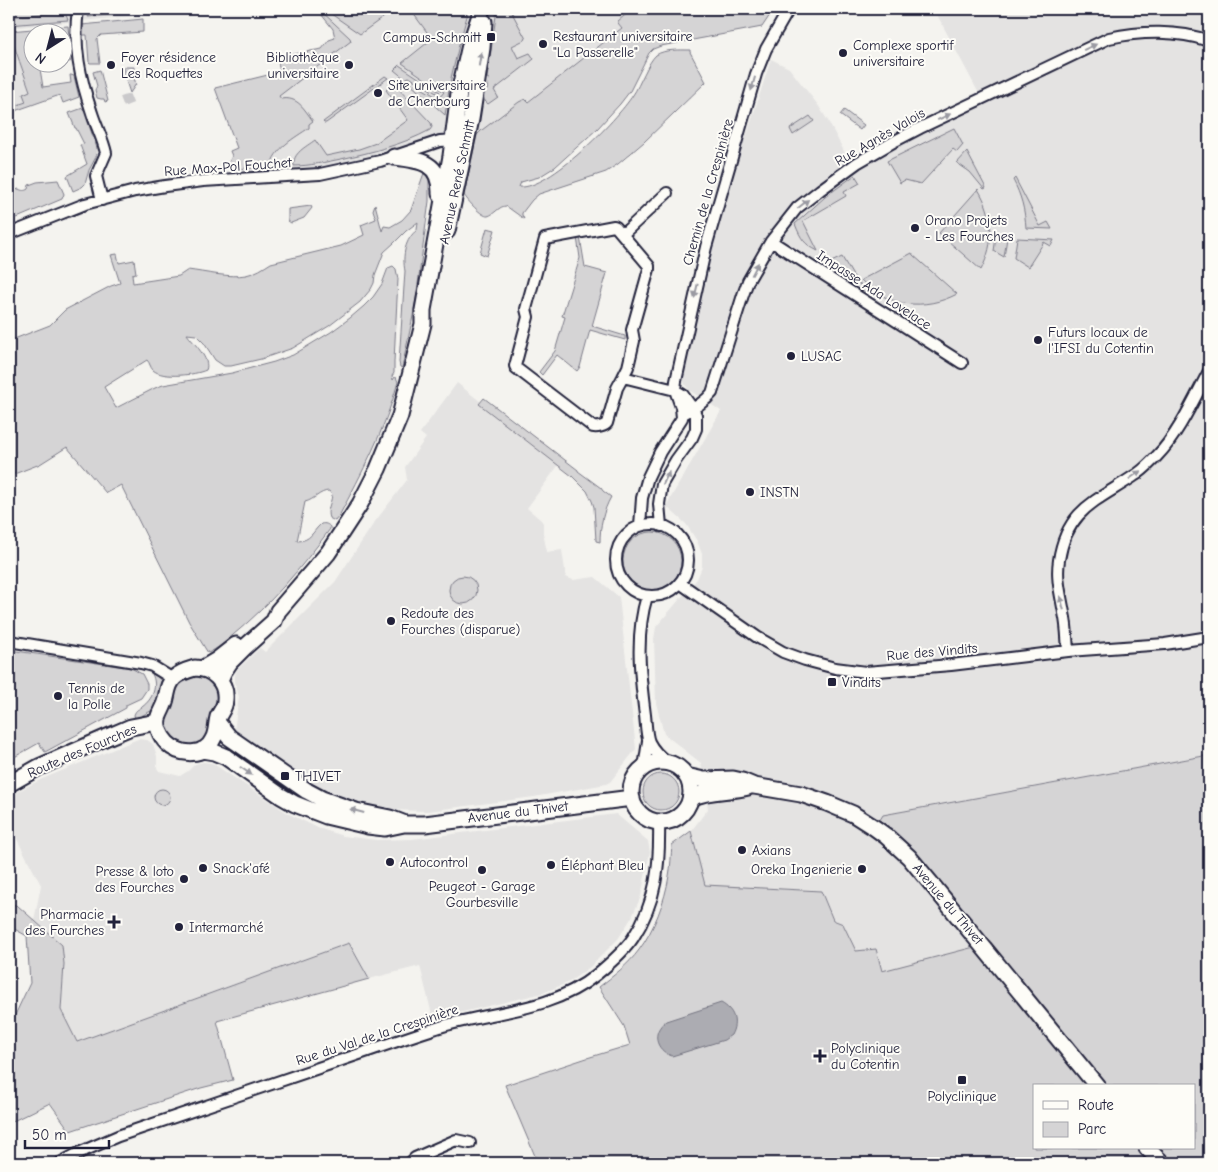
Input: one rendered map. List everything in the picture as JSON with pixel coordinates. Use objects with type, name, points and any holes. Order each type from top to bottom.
[{"type":"main road","name":"Avenue René Schmitt","points":[[423,324],[430,311],[433,299],[460,141],[458,98],[464,67],[482,9]]},
{"type":"main road","name":"Avenue René Schmitt","points":[[202,669],[224,655],[269,616],[278,611],[328,553],[351,520],[370,485],[400,416],[423,324],[423,310],[451,156],[460,141]]},
{"type":"main road","points":[[394,157],[419,160],[434,170],[438,176],[440,187],[439,222]]},
{"type":"main road","name":"Avenue René Schmitt","points":[[220,680],[230,662],[274,622],[278,611]]},
{"type":"main road","points":[[195,668],[202,669],[220,680],[226,699],[218,718],[214,738],[210,744],[202,750],[188,753],[176,750],[167,744],[158,728],[158,718],[166,698],[168,686],[172,680],[182,672],[195,668]]},
{"type":"main road","name":"Route des Fourches","points":[[9,784],[39,767],[131,727],[158,722]]},
{"type":"main road","name":"Avenue du Thivet","points":[[217,722],[228,737],[322,799],[356,812],[390,818],[404,824]]},
{"type":"main road","name":"Avenue du Thivet","points":[[202,750],[214,752],[226,758],[281,796],[312,811],[368,826],[385,828],[404,824],[425,824],[632,798]]},
{"type":"main road","points":[[667,762],[678,767],[686,776],[691,787],[690,798],[686,809],[679,816],[669,821],[659,822],[650,820],[635,807],[631,790],[632,782],[641,770],[654,763],[667,762]]},
{"type":"main road","name":"Avenue du Thivet","points":[[686,776],[704,780],[733,779],[754,786],[801,794],[827,802],[853,814],[886,836],[909,857],[1095,1084]]},
{"type":"main road","name":"Avenue du Thivet","points":[[690,798],[712,792],[754,786]]},
{"type":"main road","points":[[1150,1150],[1162,1163]]},
{"type":"street","name":"Chemin de la Crespinière","points":[[683,414],[675,390],[706,247],[756,74],[766,49],[789,9]]},
{"type":"street","points":[[78,11],[76,33],[80,75],[106,153],[96,176],[102,200]]},
{"type":"street","name":"Rue Agnès Valois","points":[[683,414],[707,399],[712,392],[746,288],[771,241],[797,208],[857,163],[920,128],[1109,38],[1137,34],[1172,33],[1209,41]]},
{"type":"street","name":"Rue Max-Pol Fouchet","points":[[9,234],[67,210],[142,190],[203,181],[320,174],[363,166],[440,141],[460,141]]},
{"type":"street","points":[[623,234],[667,193]]},
{"type":"street","points":[[614,226],[623,234],[649,266],[632,330],[634,341],[628,366],[623,377],[617,388],[608,423],[596,428],[516,368],[528,317],[526,308],[545,239],[614,226]]},
{"type":"street","name":"Impasse Ada Lovelace","points":[[771,241],[962,363]]},
{"type":"street","points":[[1068,651],[1065,614],[1059,592],[1058,578],[1060,552],[1067,532],[1074,520],[1085,508],[1136,476],[1159,454],[1178,427],[1209,371]]},
{"type":"street","points":[[623,377],[675,390],[683,395],[693,409],[697,419],[696,429],[692,438],[669,470],[662,484],[659,504],[661,526]]},
{"type":"street","points":[[640,526],[642,498],[648,477],[660,452],[681,421],[683,414]]},
{"type":"street","points":[[654,524],[661,526],[671,530],[680,538],[688,559],[687,568],[680,583],[671,591],[660,596],[637,594],[621,580],[615,561],[616,552],[625,536],[632,530],[640,526],[654,524]]},
{"type":"street","name":"Rue des Vindits","points":[[680,583],[757,637],[783,652],[835,668],[866,672],[951,665],[1068,651],[1165,644],[1209,637]]},
{"type":"street","points":[[641,770],[645,761],[648,741],[639,663],[642,616],[647,596]]},
{"type":"street","points":[[9,641],[141,662],[152,666],[172,680]]},
{"type":"street","points":[[648,741],[658,755],[667,762]]},
{"type":"street","name":"Rue du Val de la Crespinière","points":[[60,1163],[118,1136],[409,1038],[445,1026],[548,1001],[574,990],[610,963],[632,939],[645,914],[656,880],[659,858],[659,822]]},
{"type":"street","points":[[410,1163],[415,1158],[456,1140],[470,1143]]},
{"type":"shaded area","points":[[9,9],[187,9],[70,22],[22,22],[22,27],[9,28]]},
{"type":"shaded area","name":"Site universitaire de Cherbourg","points":[[317,9],[645,9],[618,23],[622,28],[528,102],[525,99],[487,130],[467,142],[453,140],[363,166],[232,180],[229,162],[232,156],[230,151],[237,148],[215,88],[280,72],[277,57],[322,49],[329,40],[335,38],[333,29]]},
{"type":"shaded area","points":[[934,9],[1209,9],[1209,755],[883,815],[982,945],[964,950],[1033,1084],[1033,1150],[1030,1163],[587,1058],[630,1046],[624,1026],[872,950],[856,951],[843,925],[833,920],[821,891],[705,886],[691,831],[708,809],[701,763],[664,734],[656,703],[654,639],[656,627],[697,579],[702,567],[702,554],[697,541],[686,524],[666,506],[721,411],[689,390],[684,383],[683,372],[741,135],[747,134],[771,59],[789,68],[818,105],[855,167],[984,103]]},
{"type":"shaded area","points":[[9,31],[33,101],[9,110]]},
{"type":"shaded area","points":[[457,383],[481,402],[484,398],[563,459],[527,508],[543,523],[547,552],[562,550],[566,577],[573,580],[595,577],[619,597],[636,749],[610,782],[606,784],[534,797],[428,811],[388,810],[371,807],[321,788],[234,730],[239,697],[235,675],[237,670],[260,648],[265,652],[335,582],[374,523],[407,480],[405,467],[426,438],[420,433]]},
{"type":"shaded area","points":[[138,739],[147,740],[153,744],[159,771],[180,776],[195,764],[203,762],[212,763],[289,814],[318,828],[343,836],[377,840],[412,839],[616,814],[648,841],[650,852],[641,896],[632,917],[618,939],[590,967],[569,982],[543,993],[433,1019],[420,966],[369,979],[349,943],[77,1042],[61,1011],[64,964],[62,945],[34,921],[41,885],[9,824],[9,796],[40,780]]},
{"type":"shaded area","points":[[721,1003],[729,1009],[734,1017],[731,1035],[724,1040],[672,1056],[662,1050],[657,1040],[657,1035],[661,1025],[666,1021]]},
{"type":"green space","points":[[92,9],[113,9],[115,12],[140,9],[169,9],[88,17]]},
{"type":"green space","points":[[317,9],[351,41],[279,96],[281,99],[296,101],[313,121],[309,124],[309,128],[280,149],[271,167],[232,169],[229,162],[232,156],[230,151],[237,148],[215,88],[280,72],[277,57],[322,49],[329,40],[335,38],[333,29]]},
{"type":"green space","points":[[324,9],[395,9],[360,34]]},
{"type":"green space","points":[[410,9],[469,9],[451,78],[445,115],[408,82],[439,98],[444,92],[402,63],[432,39]]},
{"type":"green space","points":[[497,9],[510,9],[526,39],[512,46],[518,58],[530,53],[534,59],[494,90],[498,97],[488,104],[484,99],[484,90],[487,90],[489,79],[487,78]]},
{"type":"green space","points":[[637,9],[774,9],[762,27],[653,49],[649,53],[630,91],[597,129],[555,167],[539,177],[521,182],[519,187],[532,185],[547,177],[564,166],[598,136],[633,95],[656,55],[668,51],[690,50],[706,82],[644,142],[606,172],[539,194],[522,213],[524,219],[506,206],[501,207],[493,214],[485,216],[464,195],[477,135],[519,102],[525,99],[528,102],[622,28],[618,21],[630,11]]},
{"type":"green space","points":[[59,12],[66,15],[68,20],[22,22],[22,24],[9,25],[9,17]]},
{"type":"green space","points":[[143,19],[143,32],[101,35],[97,39],[100,63],[89,62],[87,35],[82,35],[82,25]]},
{"type":"green space","points":[[22,30],[22,68],[12,40],[9,40],[9,31]]},
{"type":"green space","points":[[399,65],[440,92],[438,94],[409,77],[405,79],[394,70]]},
{"type":"green space","points":[[123,67],[134,67],[136,84],[130,93],[124,75]]},
{"type":"green space","points":[[100,70],[108,101],[105,102],[104,99],[97,98],[95,90],[97,86],[93,72]]},
{"type":"green space","points":[[23,72],[40,72],[43,87],[71,83],[70,75],[74,76],[79,97],[63,103],[60,95],[9,113],[9,108],[26,102],[23,94],[30,91]]},
{"type":"green space","points":[[385,76],[388,78],[326,123],[323,122]]},
{"type":"green space","points":[[394,84],[431,123],[432,127],[430,130],[409,140],[375,151],[323,163],[294,166],[297,154],[315,140],[326,156],[359,149],[376,143],[408,120],[386,90]]},
{"type":"green space","points":[[83,108],[97,148],[96,157],[89,170],[85,184],[73,191],[67,176],[87,164],[80,145],[84,144],[69,113]]},
{"type":"green space","points":[[844,110],[864,125],[860,130],[840,115]]},
{"type":"green space","points":[[810,116],[814,121],[793,135],[790,129]]},
{"type":"green space","points":[[954,128],[963,145],[957,152],[953,149],[921,184],[905,180],[900,183],[887,161]]},
{"type":"green space","points":[[967,152],[986,188],[984,189],[970,172],[957,163]]},
{"type":"green space","points":[[424,173],[429,178],[429,201],[416,299],[402,368],[399,362],[405,271],[404,254],[407,243],[417,230],[418,222],[384,252],[375,275],[374,283],[360,302],[329,326],[293,348],[261,359],[224,366],[215,360],[204,343],[196,335],[187,334],[204,356],[207,366],[206,370],[187,375],[158,373],[153,370],[147,360],[104,387],[116,408],[163,385],[232,373],[293,355],[350,318],[373,297],[382,284],[388,268],[393,266],[396,269],[398,279],[394,373],[392,376],[393,380],[396,377],[398,382],[387,417],[364,467],[335,521],[329,518],[328,515],[332,495],[329,491],[323,492],[305,502],[297,541],[308,538],[321,524],[327,524],[330,529],[297,572],[273,598],[227,640],[208,653],[189,622],[121,485],[106,493],[67,447],[40,464],[9,476],[9,341],[50,325],[65,310],[120,283],[111,255],[117,254],[119,263],[134,260],[136,273],[132,274],[133,283],[179,276],[188,270],[240,276],[250,274],[271,263],[341,246],[364,235],[361,225],[376,219],[373,210],[375,204],[382,231],[384,226],[390,227],[402,220],[411,210]]},
{"type":"green space","points":[[855,175],[860,183],[844,192],[846,196],[803,221],[818,251],[809,246],[799,234],[795,224],[825,197]]},
{"type":"green space","points":[[1015,178],[1040,226],[1048,222],[1052,229],[1026,228],[1022,203],[1013,180]]},
{"type":"green space","points":[[58,180],[64,194],[62,199],[17,218],[9,192],[9,183],[12,191],[28,189],[29,185],[37,182]]},
{"type":"green space","points":[[978,189],[987,209],[991,229],[989,250],[981,270],[939,233]]},
{"type":"green space","points":[[311,206],[312,208],[304,218],[291,223],[288,221],[288,209]]},
{"type":"green space","points":[[487,228],[495,230],[487,256],[480,253]]},
{"type":"green space","points":[[577,237],[580,237],[585,267],[607,273],[592,326],[625,336],[625,340],[590,330],[580,367],[577,371],[557,355],[542,375],[539,372],[555,351],[565,317],[562,316],[580,258]]},
{"type":"green space","points":[[996,237],[1007,238],[1004,257],[994,251]]},
{"type":"green space","points":[[1017,238],[1054,240],[1051,246],[1044,242],[1028,267],[1014,258]]},
{"type":"green space","points":[[912,253],[957,294],[932,303],[907,304],[882,296],[861,280]]},
{"type":"green space","points":[[842,257],[852,274],[862,286],[827,264]]},
{"type":"green space","points":[[484,398],[611,497],[602,519],[600,542],[596,541],[594,507],[587,491],[572,476],[479,404]]},
{"type":"green space","points":[[646,532],[658,532],[668,536],[677,545],[681,567],[673,582],[658,590],[646,590],[636,586],[627,577],[623,567],[623,555],[627,545],[636,536]]},
{"type":"green space","points":[[463,576],[473,580],[477,590],[473,600],[463,604],[453,600],[449,590],[453,580]]},
{"type":"green space","points":[[9,650],[131,668],[142,674],[147,684],[147,689],[141,698],[126,705],[126,708],[45,752],[39,743],[9,760]]},
{"type":"green space","points":[[152,674],[161,681],[162,689],[159,699],[155,709],[135,719],[134,715],[136,712],[152,696],[155,683]]},
{"type":"green space","points":[[192,676],[210,680],[220,695],[209,732],[200,743],[188,746],[173,739],[164,725],[175,688],[181,681]]},
{"type":"green space","points":[[241,750],[330,807],[307,804],[235,759]]},
{"type":"green space","points":[[1209,755],[1209,1163],[538,1163],[505,1085],[630,1045],[624,1026],[599,987],[635,955],[644,942],[654,924],[665,895],[670,872],[672,845],[691,831],[705,885],[821,891],[833,920],[843,924],[856,951],[876,949],[882,971],[982,945],[875,828],[883,815]]},
{"type":"green space","points":[[661,774],[668,775],[674,779],[678,785],[678,799],[674,805],[668,809],[661,810],[654,809],[648,805],[644,799],[643,792],[644,785],[648,779],[654,775]]},
{"type":"green space","points":[[159,789],[165,789],[170,794],[168,803],[159,805],[154,800],[154,794]]},
{"type":"green space","points":[[9,903],[18,906],[62,945],[64,964],[61,1010],[77,1042],[349,943],[369,979],[217,1021],[233,1080],[201,1088],[70,1131],[50,1103],[9,1123],[9,1028],[30,983],[27,936],[9,926]]},
{"type":"tunnel","points":[[122,102],[132,98]]},
{"type":"place","name":"Campus-Schmitt","points":[[491,37]]},
{"type":"place","name":"Restaurant universitaire \"La Passerelle\"","points":[[543,44]]},
{"type":"place","name":"Complexe sportif universitaire","points":[[843,53]]},
{"type":"place","name":"Foyer résidence Les Roquettes","points":[[111,65]]},
{"type":"place","name":"Bibliothèque universitaire","points":[[349,65]]},
{"type":"place","name":"Site universitaire de Cherbourg","points":[[378,93]]},
{"type":"place","name":"Orano Projets - Les Fourches","points":[[915,228]]},
{"type":"place","name":"Futurs locaux de l'IFSI du Cotentin","points":[[1038,340]]},
{"type":"place","name":"LUSAC","points":[[791,356]]},
{"type":"place","name":"INSTN","points":[[750,492]]},
{"type":"place","name":"Redoute des Fourches (disparue)","points":[[391,621]]},
{"type":"place","name":"Vindits","points":[[832,682]]},
{"type":"place","name":"Tennis de la Polle","points":[[58,696]]},
{"type":"place","name":"THIVET","points":[[285,776]]},
{"type":"place","name":"Axians","points":[[742,850]]},
{"type":"place","name":"Autocontrol","points":[[390,862]]},
{"type":"place","name":"Éléphant Bleu","points":[[551,865]]},
{"type":"place","name":"Snack'afé","points":[[203,868]]},
{"type":"place","name":"Oreka Ingenierie","points":[[862,869]]},
{"type":"place","name":"Peugeot - Garage Gourbesville","points":[[482,870]]},
{"type":"place","name":"Presse & loto des Fourches","points":[[184,879]]},
{"type":"place","name":"Pharmacie des Fourches","points":[[114,922]]},
{"type":"place","name":"Intermarché","points":[[179,927]]},
{"type":"place","name":"Polyclinique du Cotentin","points":[[820,1056]]},
{"type":"place","name":"Polyclinique","points":[[962,1080]]}]
